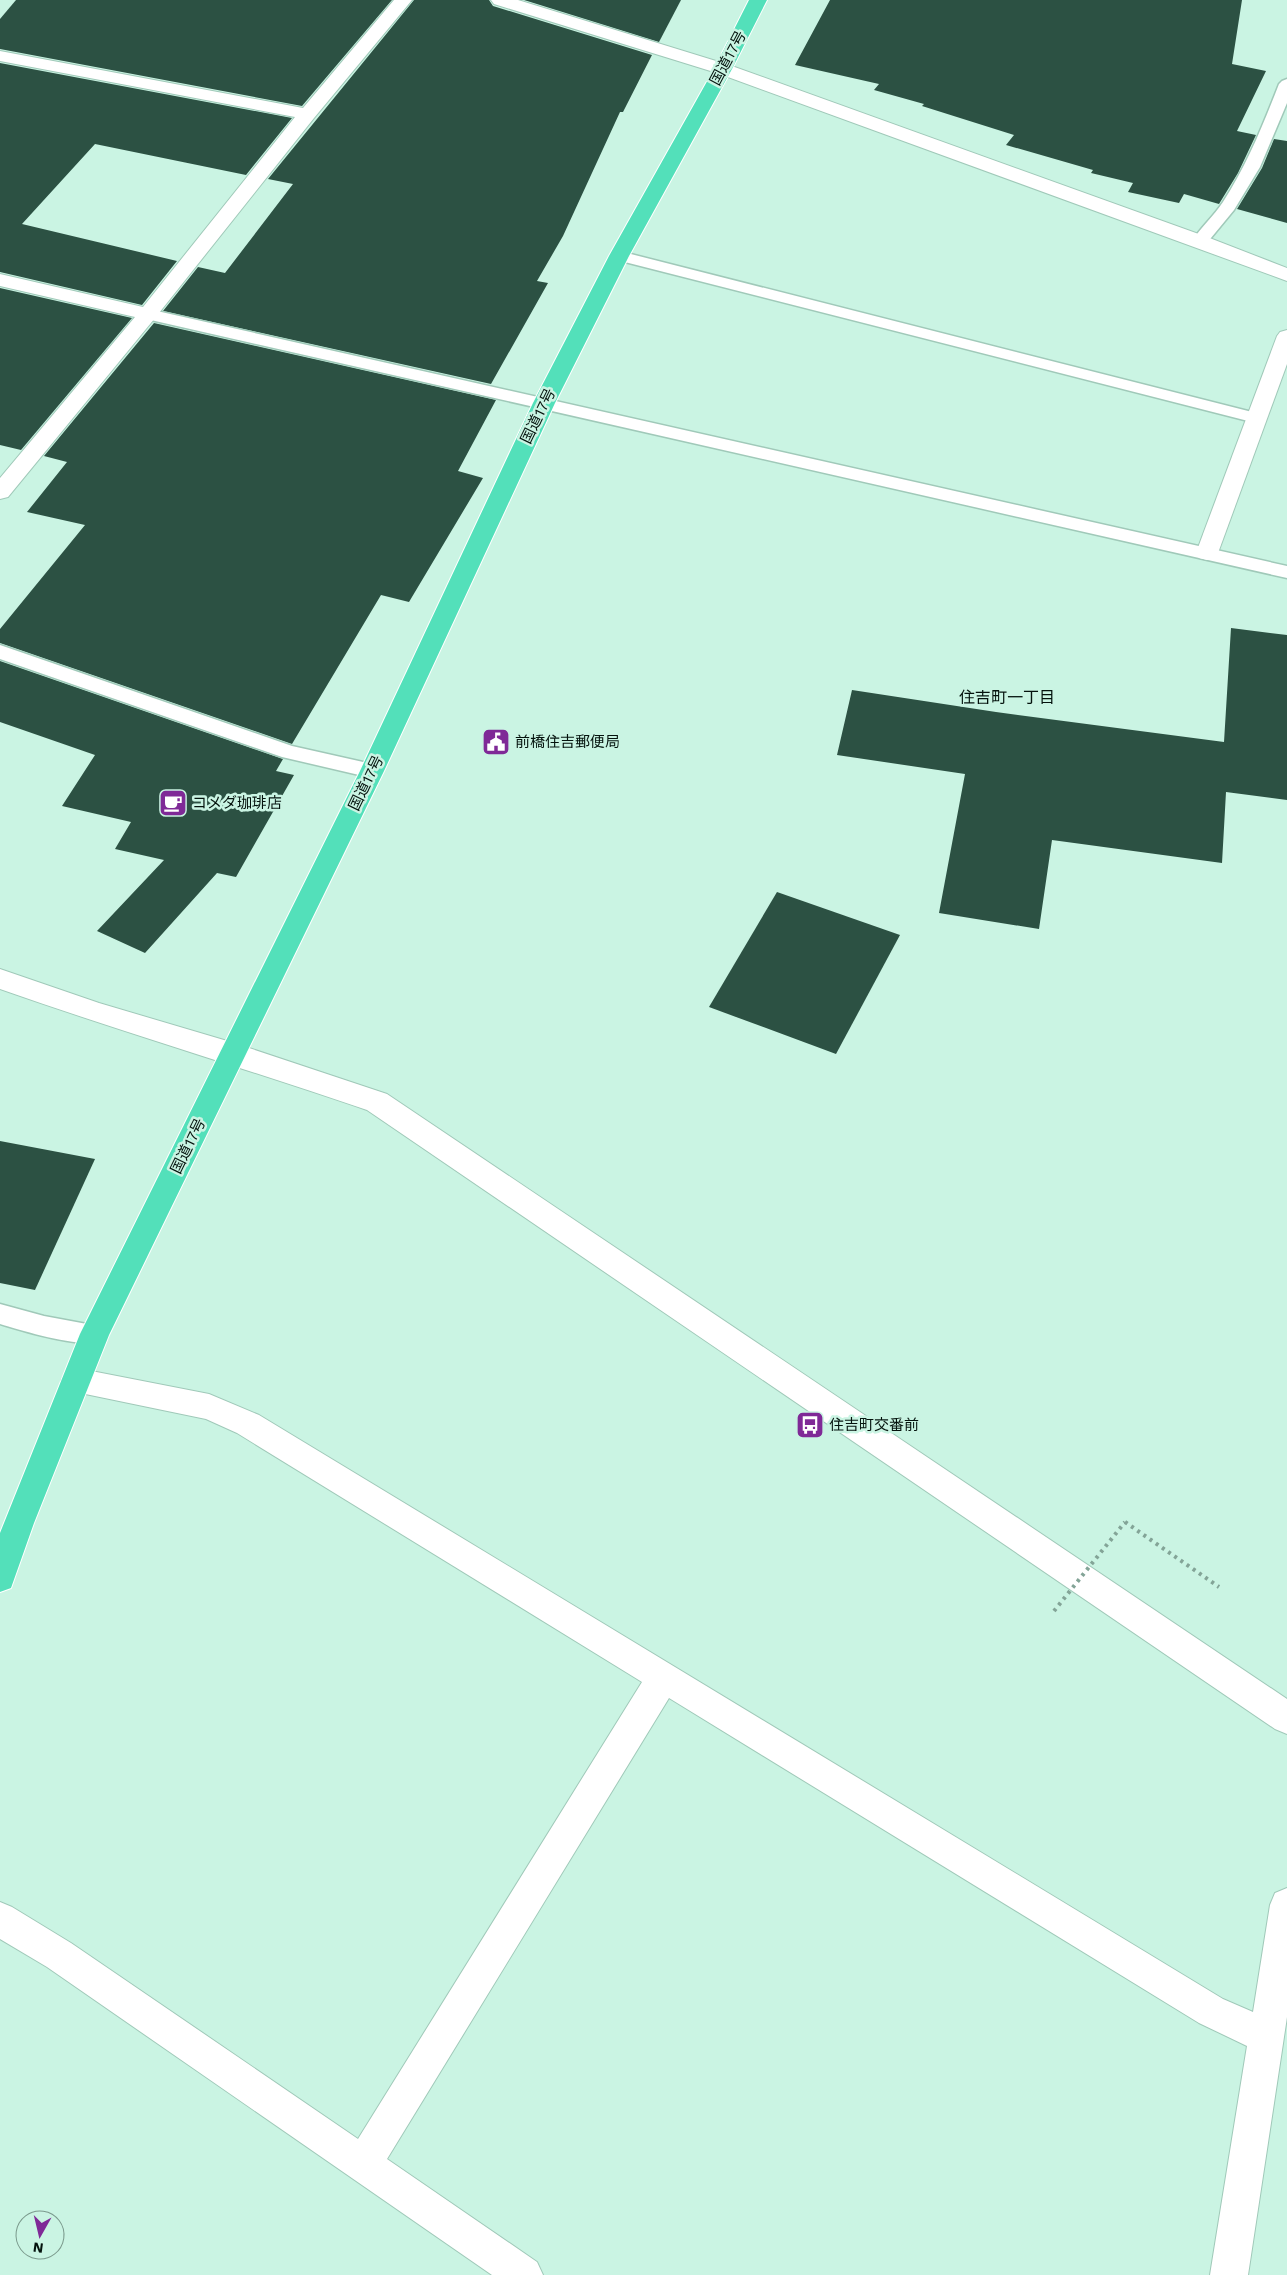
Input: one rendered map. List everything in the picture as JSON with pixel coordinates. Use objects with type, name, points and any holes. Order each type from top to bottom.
[{"type":"highway","name":"国道17号","points":[[0,1578],[19,1523],[95,1334],[372,771],[544,403],[619,256],[723,69],[758,0]]},
{"type":"street","points":[[0,492],[148,314],[307,114],[403,0]]},
{"type":"street","points":[[500,0],[723,69],[1287,274]]},
{"type":"street","points":[[0,56],[307,114]]},
{"type":"street","points":[[0,280],[148,314]]},
{"type":"street","points":[[1207,553],[1287,336]]},
{"type":"street","points":[[0,980],[94,1012],[234,1054],[377,1102],[1287,1718]]},
{"type":"street","points":[[76,1381],[209,1407],[248,1424],[1211,2011],[1267,2037]]},
{"type":"street","points":[[364,2165],[663,1678]]},
{"type":"street","points":[[1229,2275],[1287,1905]]},
{"type":"street","points":[[0,1919],[59,1955],[524,2275]]},
{"type":"lane","points":[[1200,241],[1218,224],[1264,146],[1287,84]]},
{"type":"lane","points":[[619,256],[1256,418]]},
{"type":"lane","points":[[148,314],[1287,572]]},
{"type":"lane","points":[[0,652],[288,752],[372,771]]},
{"type":"lane","points":[[0,1314],[44,1326],[95,1334]]},
{"type":"path","points":[[1054,1611],[1125,1522],[1219,1587]]},
{"type":"building","points":[[16,0],[392,0],[302,106],[0,49],[0,19]]},
{"type":"building","points":[[414,0],[489,0],[493,6],[652,55],[623,112],[620,112],[563,236],[537,281],[548,283],[491,384],[163,311],[198,267],[225,273],[293,184],[268,179]]},
{"type":"building","points":[[524,0],[681,0],[659,42]]},
{"type":"building","points":[[830,0],[1242,0],[1232,64],[1266,71],[1237,131],[1256,135],[1238,173],[1219,204],[1184,194],[1179,203],[1128,192],[1133,183],[1091,173],[1093,170],[1006,145],[1014,135],[922,106],[924,104],[874,90],[879,84],[795,65]]},
{"type":"building","points":[[0,63],[292,118],[246,175],[95,144],[22,224],[177,261],[142,305],[0,272]]},
{"type":"building","points":[[1274,139],[1287,141],[1287,223],[1237,209],[1262,168]]},
{"type":"building","points":[[0,288],[132,318],[21,450],[0,445]]},
{"type":"building","points":[[154,323],[496,400],[458,471],[483,478],[409,602],[381,595],[292,744],[0,643],[0,629],[85,525],[27,512],[67,462],[44,456]]},
{"type":"building","points":[[1231,628],[1287,635],[1287,800],[1226,792],[1222,863],[1052,840],[1039,929],[939,913],[965,774],[837,755],[852,690],[996,712],[1224,742]]},
{"type":"building","points":[[0,661],[283,759],[276,771],[294,775],[236,877],[217,873],[145,953],[97,931],[164,860],[115,849],[131,822],[62,806],[95,755],[0,722]]},
{"type":"building","points":[[777,892],[900,935],[836,1054],[709,1007]]},
{"type":"building","points":[[0,1141],[95,1159],[35,1290],[0,1283]]},
{"type":"place","name":"前橋住吉郵便局","points":[[496,742]]},
{"type":"place","name":"コメダ珈琲店","points":[[173,803]]},
{"type":"place","name":"住吉町交番前","points":[[810,1425]]},
{"type":"district","name":"住吉町一丁目","points":[[1007,697]]}]
